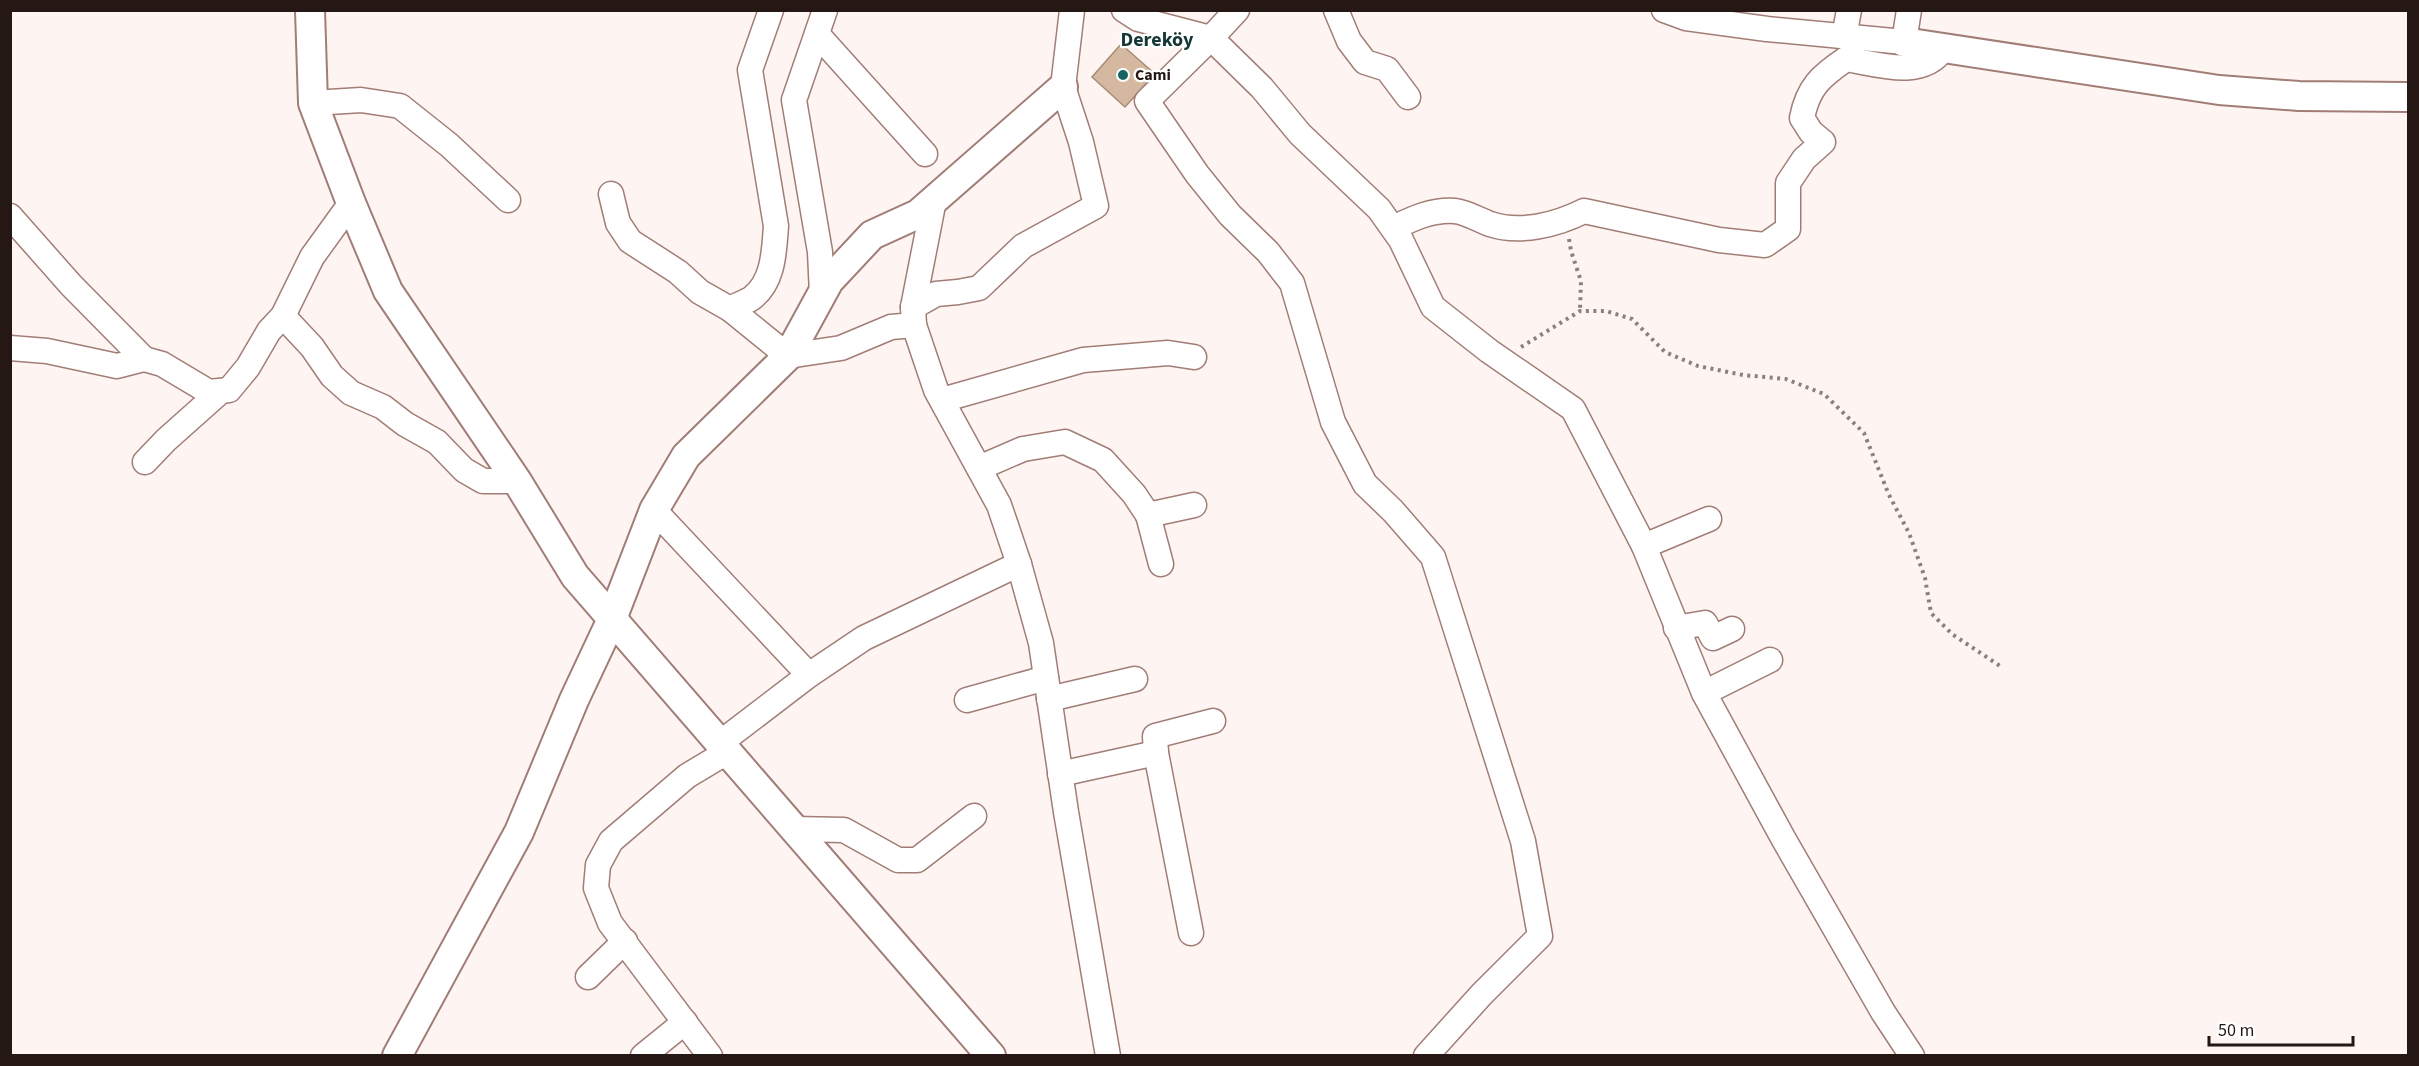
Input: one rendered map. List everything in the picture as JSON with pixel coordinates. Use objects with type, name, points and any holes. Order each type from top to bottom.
[{"type":"street","points":[[310,10],[313,103],[388,291],[517,482],[575,576],[991,1056]]},
{"type":"street","points":[[730,309],[753,297],[770,274],[774,250],[776,226],[750,70],[771,10]]},
{"type":"street","points":[[822,294],[820,252],[794,100],[825,10]]},
{"type":"street","points":[[611,194],[618,223],[630,241],[678,272],[700,292],[730,309],[788,356],[841,348],[914,316],[936,294],[979,288],[1023,246],[1096,206],[1081,142],[1063,87],[1072,10]]},
{"type":"street","points":[[1124,10],[1138,19],[1211,38],[1262,88],[1300,134],[1378,209],[1401,240],[1433,307],[1573,409],[1644,546],[1704,693],[1783,838],[1883,1012],[1912,1056]]},
{"type":"street","points":[[1237,10],[1147,101],[1204,182],[1230,214],[1268,252],[1292,283],[1334,422],[1365,484],[1393,511],[1433,557],[1523,841],[1540,936],[1481,995],[1426,1056]]},
{"type":"street","points":[[1336,10],[1349,41],[1365,62],[1387,69],[1408,97]]},
{"type":"street","points":[[1664,10],[1686,18],[1904,42],[2219,90],[2299,96],[2409,97]]},
{"type":"street","points":[[1844,37],[1849,10]]},
{"type":"street","points":[[1904,42],[1909,10]]},
{"type":"street","points":[[818,34],[925,154]]},
{"type":"street","points":[[1393,228],[1422,214],[1455,211],[1493,225],[1522,229],[1566,220],[1584,211],[1719,240],[1765,245],[1788,229],[1788,183],[1804,159],[1823,142],[1811,132],[1802,118],[1806,97],[1825,73],[1846,59],[1917,68],[1937,58],[1943,49]]},
{"type":"street","points":[[397,1056],[519,832],[574,699],[612,619],[654,510],[686,456],[788,356],[829,281],[872,235],[918,214],[1063,87]]},
{"type":"street","points":[[313,103],[361,100],[400,106],[449,145],[508,200]]},
{"type":"street","points":[[934,200],[914,316],[936,390],[999,505],[1019,564],[1041,643],[1060,774],[1107,1056]]},
{"type":"street","points":[[10,216],[71,285],[144,359],[162,364],[209,392],[229,390],[248,367],[269,331],[283,316],[312,256],[351,203]]},
{"type":"street","points":[[283,316],[312,347],[332,376],[351,393],[383,407],[405,424],[436,442],[464,470],[483,481],[517,482]]},
{"type":"street","points":[[10,348],[46,351],[117,366],[144,359]]},
{"type":"street","points":[[942,400],[1083,360],[1168,353],[1194,357]]},
{"type":"street","points":[[146,462],[166,440],[221,391]]},
{"type":"street","points":[[979,468],[1023,448],[1065,442],[1103,460],[1134,494],[1148,515],[1161,564]]},
{"type":"street","points":[[1148,515],[1194,506]]},
{"type":"street","points":[[654,510],[809,675]]},
{"type":"street","points":[[1644,546],[1709,519]]},
{"type":"street","points":[[710,1056],[610,923],[596,888],[597,865],[612,841],[809,675],[864,638],[1019,564]]},
{"type":"street","points":[[1676,628],[1705,623],[1713,638],[1732,629]]},
{"type":"street","points":[[1704,693],[1770,660]]},
{"type":"street","points":[[967,700],[1048,688],[1136,679]]},
{"type":"street","points":[[1191,933],[1156,753],[1155,736],[1213,721]]},
{"type":"street","points":[[1060,774],[1156,753]]},
{"type":"street","points":[[794,829],[844,830],[898,860],[916,860],[974,816]]},
{"type":"street","points":[[588,977],[625,941]]},
{"type":"street","points":[[643,1056],[686,1022]]},
{"type":"path","points":[[1566,220],[1570,251],[1581,281],[1580,311]]},
{"type":"path","points":[[1502,359],[1580,311],[1606,311],[1632,319],[1665,352],[1698,366],[1743,375],[1786,379],[1824,394],[1864,433],[1889,495],[1909,533],[1925,578],[1931,613],[1952,634],[2003,668]]},
{"type":"building","name":"Cami","points":[[1121,44],[1155,74],[1125,107],[1092,77]]},
{"type":"place","name":"Cami","points":[[1123,75]]},
{"type":"district","name":"Dereköy","points":[[1157,40]]}]
